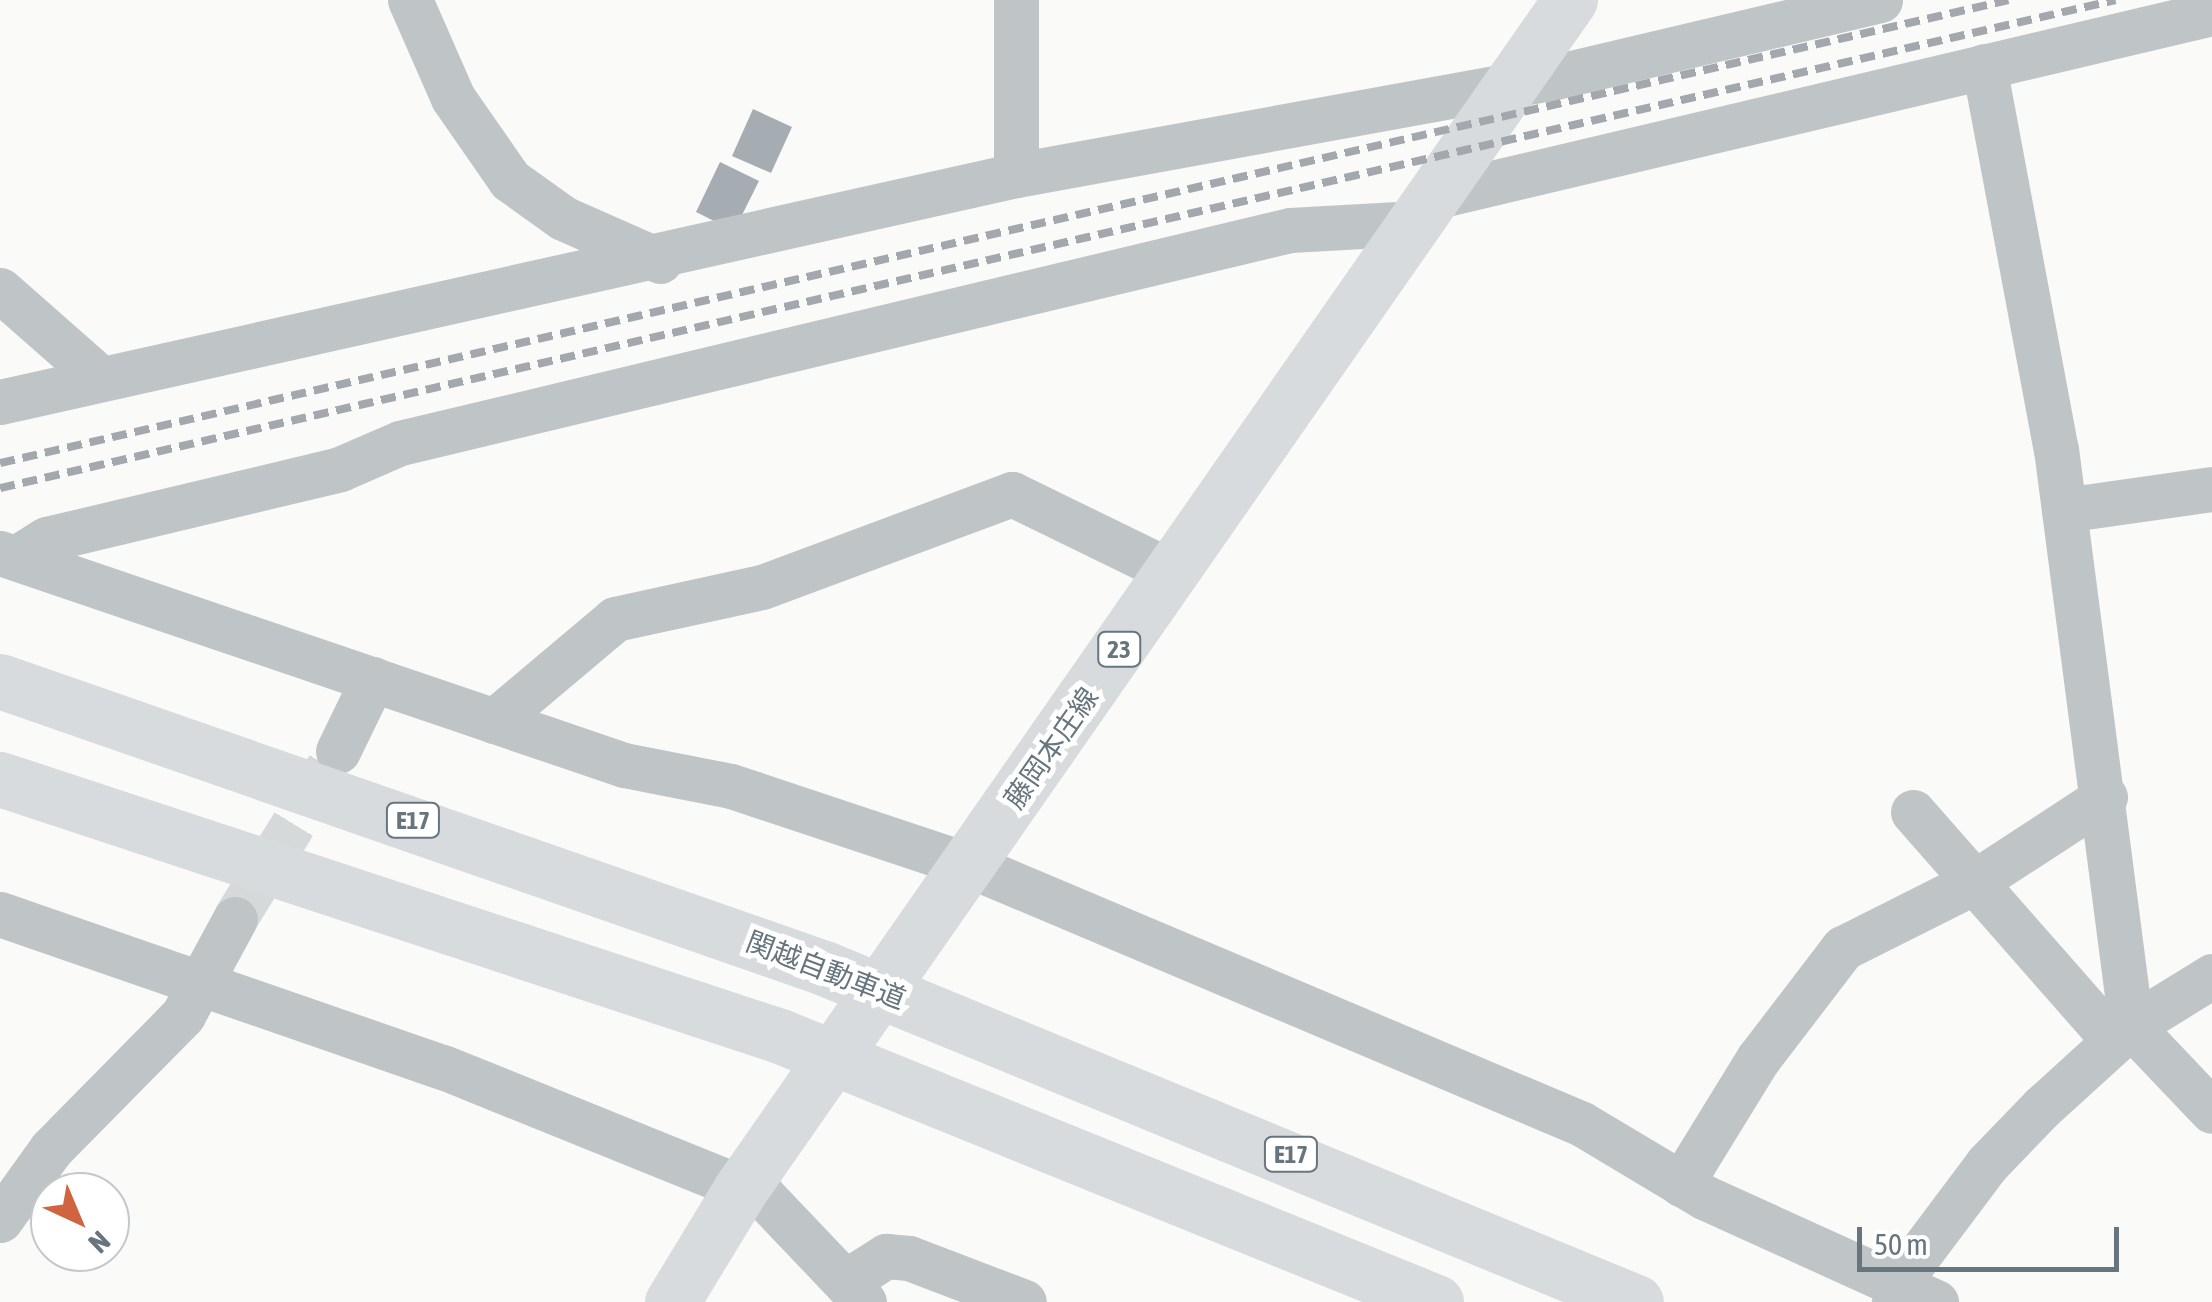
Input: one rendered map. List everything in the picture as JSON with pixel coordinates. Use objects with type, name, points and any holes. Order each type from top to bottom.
[{"type":"main road","name":"藤岡本庄線","points":[[672,1302],[740,1190],[1570,0]]},
{"type":"main road","name":"関越自動車道","points":[[0,681],[824,968],[1636,1302]]},
{"type":"main road","points":[[0,779],[780,1036],[1436,1302]]},
{"type":"street","points":[[410,0],[453,98],[510,180],[563,218],[660,261]]},
{"type":"street","points":[[1016,0],[1016,175]]},
{"type":"street","points":[[0,402],[98,376],[660,261],[1016,175],[1513,82],[1880,0]]},
{"type":"street","points":[[8,556],[46,539],[340,469],[418,438],[1290,230],[1424,210],[1984,66],[2212,13]]},
{"type":"street","points":[[1984,66],[2064,510],[2104,797],[2130,1026],[2212,1111]]},
{"type":"street","points":[[0,290],[98,376]]},
{"type":"street","points":[[2064,510],[2212,490]]},
{"type":"street","points":[[494,721],[615,619],[762,587],[1012,494],[1172,572]]},
{"type":"street","points":[[8,556],[494,721],[970,865],[1582,1124],[1682,1184],[1909,1296],[1987,1164],[2130,1026],[2212,976]]},
{"type":"street","points":[[338,752],[372,679]]},
{"type":"street","points":[[1682,1184],[1758,1059],[1843,948],[1976,881],[2104,797]]},
{"type":"street","points":[[1914,812],[2103,1028],[2130,1026]]},
{"type":"street","points":[[0,914],[203,978],[740,1190],[782,1212],[854,1292],[886,1256],[908,1258],[1024,1302]]},
{"type":"street","points":[[0,1220],[51,1149],[183,1016],[235,918]]},
{"type":"building","points":[[753,109],[792,127],[771,173],[732,156]]},
{"type":"building","points":[[720,162],[759,181],[734,231],[696,212]]},
{"type":"tunnel","points":[[235,919],[331,763]]},
{"type":"railway","points":[[0,463],[2008,0]]},
{"type":"railway","points":[[0,488],[2115,0]]}]
